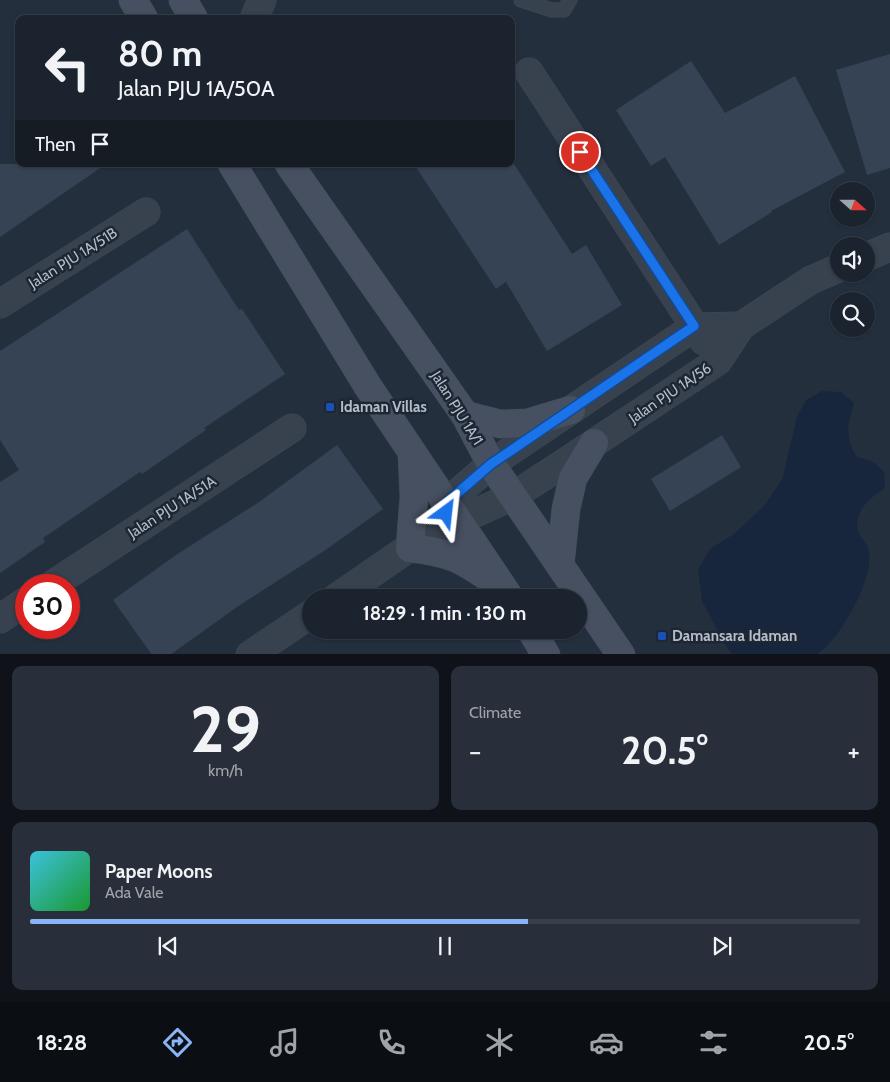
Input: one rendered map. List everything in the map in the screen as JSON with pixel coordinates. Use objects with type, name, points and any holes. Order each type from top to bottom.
[{"type":"main road","points":[[133,0],[142,15]]},
{"type":"main road","points":[[183,0],[192,15]]},
{"type":"main road","points":[[234,167],[367,385],[450,515],[504,589]]},
{"type":"main road","name":"Jalan PJU 1A/1","points":[[291,167],[465,415],[491,464],[621,654]]},
{"type":"main road","points":[[465,415],[500,424],[528,423],[571,410]]},
{"type":"main road","points":[[560,565],[566,509],[573,478],[594,443]]},
{"type":"main road","points":[[412,454],[414,497],[410,548],[440,552],[466,561],[502,589]]},
{"type":"main road","points":[[537,639],[546,654]]},
{"type":"street","points":[[256,15],[262,0]]},
{"type":"street","points":[[529,72],[718,361]]},
{"type":"street","name":"Jalan PJU 1A/51B","points":[[0,304],[146,212]]},
{"type":"street","points":[[875,254],[890,248]]},
{"type":"street","points":[[349,589],[410,548],[450,515],[491,464],[694,326],[741,326],[811,280],[830,272]]},
{"type":"street","name":"Jalan PJU 1A/56","points":[[450,515],[513,496],[718,361],[741,326]]},
{"type":"street","name":"Jalan PJU 1A/51A","points":[[69,574],[292,428]]},
{"type":"street","points":[[0,619],[15,609]]},
{"type":"street","points":[[250,654],[302,620]]},
{"type":"lane","points":[[521,0],[552,10],[564,10],[570,0]]},
{"type":"water","points":[[822,391],[841,392],[854,403],[848,430],[852,449],[856,456],[875,463],[884,472],[885,488],[868,501],[863,507],[858,520],[859,534],[869,551],[869,563],[861,592],[854,608],[836,636],[817,654],[733,654],[727,648],[702,601],[698,570],[710,549],[734,534],[764,506],[782,480],[797,417],[806,400]]},
{"type":"building","points":[[890,54],[890,168],[867,175],[836,70]]},
{"type":"building","points":[[691,61],[725,113],[795,76],[845,172],[771,211],[719,245],[665,157],[651,166],[616,110]]},
{"type":"building","points":[[0,164],[15,164],[15,167],[102,167],[0,237]]},
{"type":"building","points":[[515,166],[572,254],[586,245],[622,305],[547,351],[506,282],[496,289],[416,167]]},
{"type":"building","points":[[187,229],[239,310],[242,309],[285,374],[204,428],[206,430],[142,474],[140,472],[43,538],[45,542],[0,573],[0,482],[19,470],[0,440],[0,351]]},
{"type":"building","points":[[722,435],[741,467],[670,511],[651,479]]},
{"type":"building","points":[[337,445],[383,509],[324,551],[237,607],[171,654],[151,654],[113,600],[176,555],[259,502]]},
{"type":"place","name":"Idaman Villas","points":[[330,407]]},
{"type":"place","name":"Damansara Idaman","points":[[662,636]]},
{"type":"route","points":[[446,513],[446,503],[491,464],[694,326],[580,152]]}]
